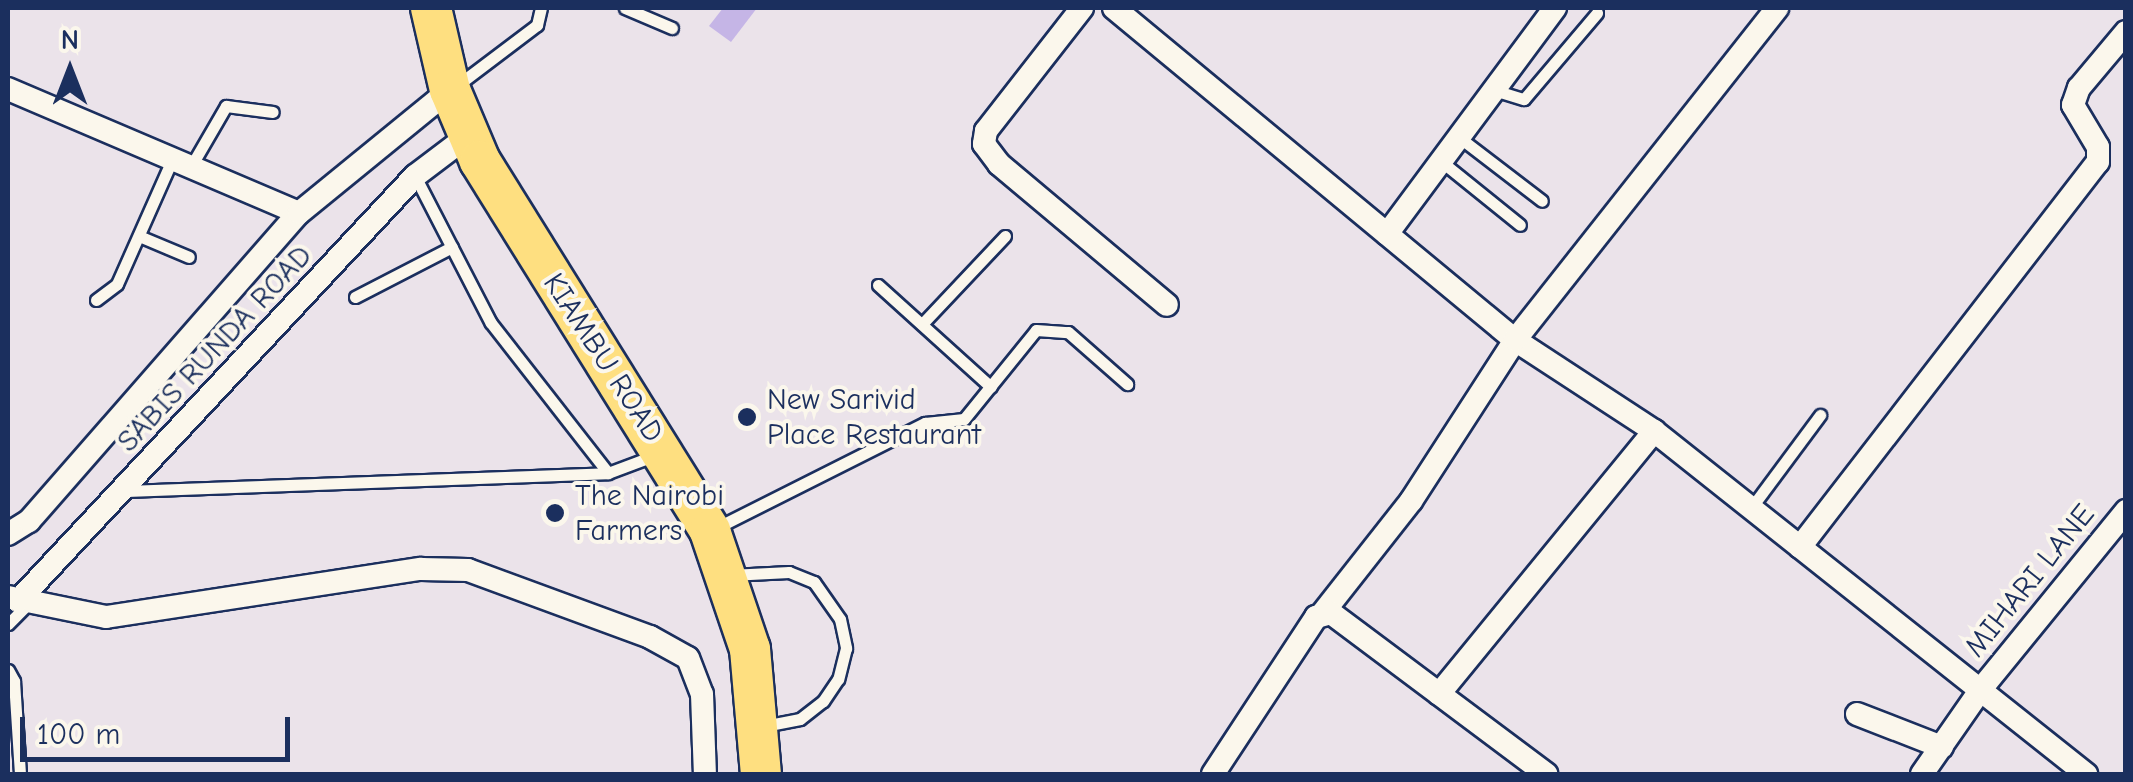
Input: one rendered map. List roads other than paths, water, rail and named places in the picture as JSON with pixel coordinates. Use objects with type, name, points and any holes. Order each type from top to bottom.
[{"type":"highway","name":"KIAMBU ROAD","points":[[431,8],[450,90],[522,236],[665,452],[710,532],[750,649],[760,727],[761,774]]},
{"type":"street","points":[[1082,8],[986,132],[984,144],[999,164],[1168,304]]},
{"type":"street","points":[[1114,8],[1516,340],[1654,430],[2086,774]]},
{"type":"street","points":[[1387,234],[1555,8]]},
{"type":"street","points":[[1213,774],[1322,614],[1410,501],[1516,340],[1777,8]]},
{"type":"street","points":[[1800,547],[2098,162],[2098,147],[2073,105],[2079,88],[2126,32]]},
{"type":"street","points":[[8,89],[298,212]]},
{"type":"street","points":[[8,534],[29,521],[298,212],[450,90]]},
{"type":"street","name":"SABIS RUNDA ROAD","points":[[18,601],[126,491],[414,176],[469,135]]},
{"type":"street","points":[[1439,694],[1654,430]]},
{"type":"street","name":"MIHARI LANE","points":[[1922,774],[1981,689],[2126,510]]},
{"type":"street","points":[[18,601],[81,616],[132,616],[422,569],[468,570],[650,637],[688,658],[702,694],[704,774]]},
{"type":"street","points":[[1322,614],[1331,613],[1546,774]]},
{"type":"street","points":[[1857,714],[1942,747]]},
{"type":"lane","points":[[450,90],[552,8]]},
{"type":"lane","points":[[625,8],[672,28]]},
{"type":"lane","points":[[1496,91],[1524,100],[1598,12]]},
{"type":"lane","points":[[96,300],[117,284],[139,236],[181,164],[226,106],[273,112]]},
{"type":"lane","points":[[1460,138],[1542,201]]},
{"type":"lane","points":[[1442,162],[1520,225]]},
{"type":"lane","points":[[414,176],[491,323],[608,472]]},
{"type":"lane","points":[[139,236],[190,257]]},
{"type":"lane","points":[[922,324],[1005,236]]},
{"type":"lane","points":[[355,297],[452,247]]},
{"type":"lane","points":[[878,285],[990,386]]},
{"type":"lane","points":[[710,532],[925,423],[964,419],[1028,337],[1046,328],[1068,332],[1127,384]]},
{"type":"lane","points":[[1751,508],[1820,415]]},
{"type":"lane","points":[[126,491],[608,472],[665,452]]},
{"type":"lane","points":[[726,575],[789,572],[814,582],[840,619],[846,648],[838,680],[823,701],[800,719],[760,727]]},
{"type":"lane","points":[[8,624],[18,601]]},
{"type":"lane","points":[[8,670],[14,681],[20,774]]},
{"type":"place","name":"New Sarivid Place Restaurant","points":[[747,417]]},
{"type":"place","name":"The Nairobi Farmers","points":[[555,513]]}]
